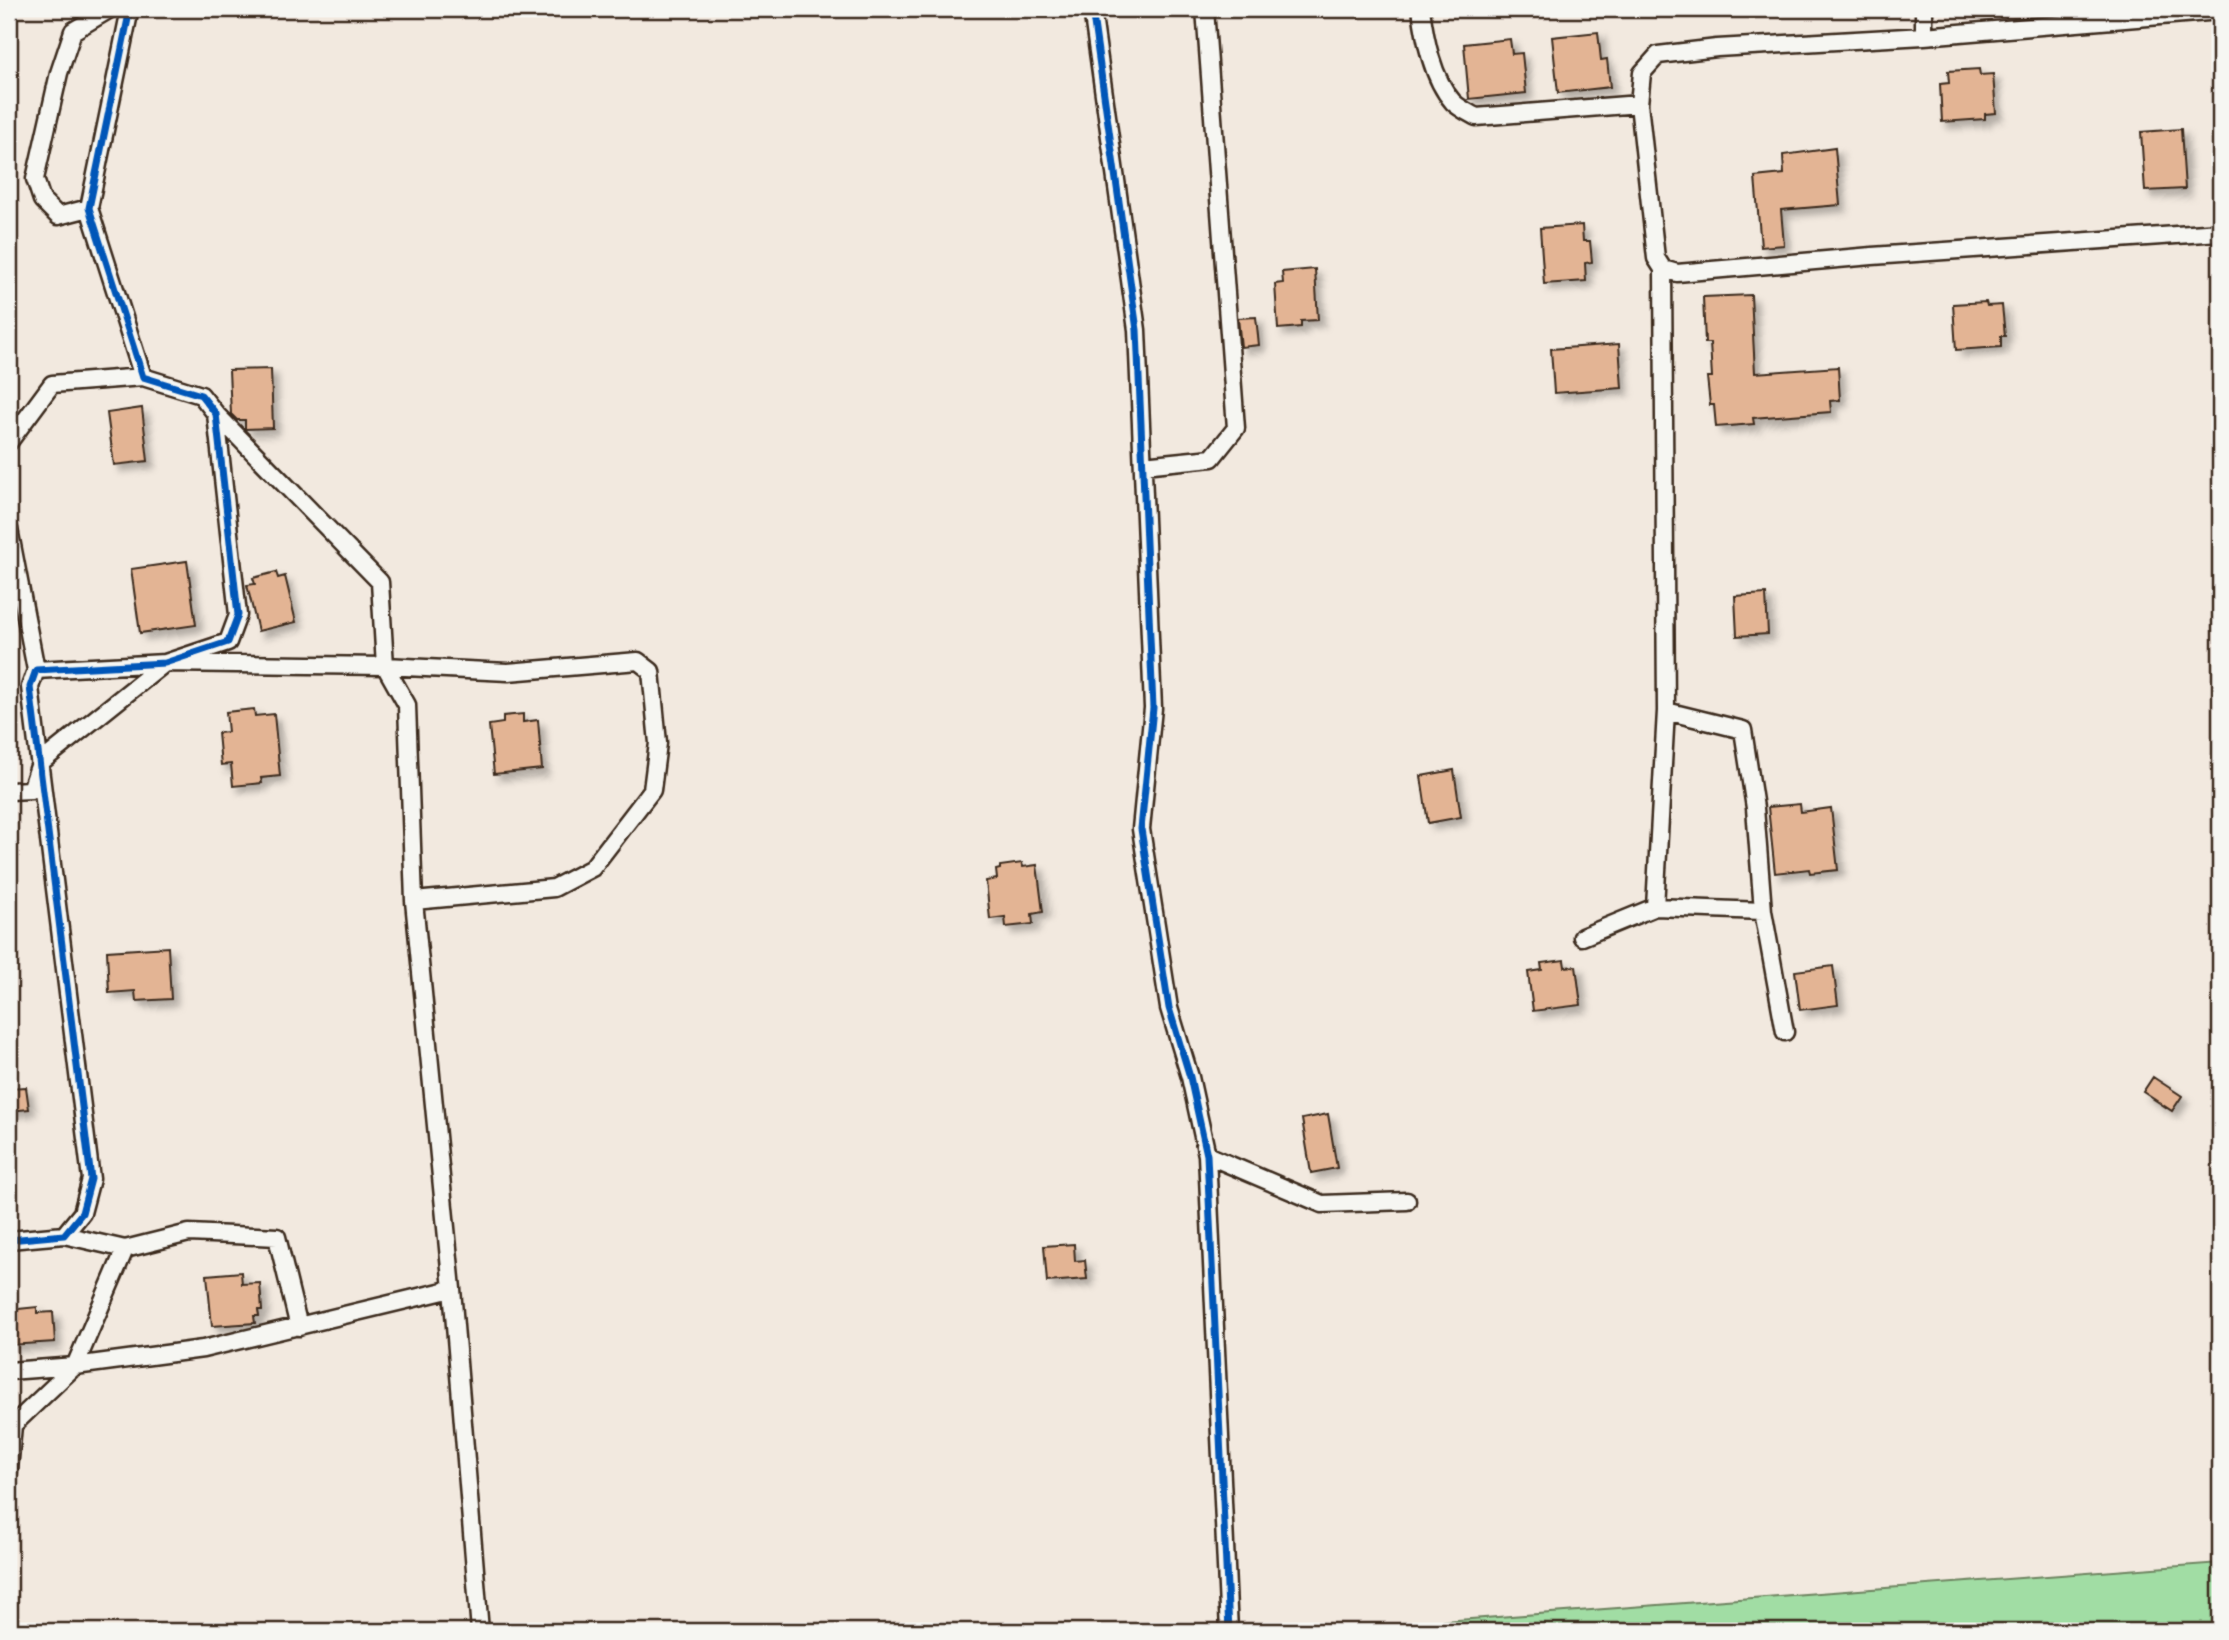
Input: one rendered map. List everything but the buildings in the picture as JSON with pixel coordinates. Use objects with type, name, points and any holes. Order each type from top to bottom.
[{"type":"street","points":[[89,208],[58,216],[42,200],[35,179],[59,73],[73,31],[110,9]]},
{"type":"street","points":[[130,9],[89,208],[144,377]]},
{"type":"street","points":[[1092,9],[1137,330],[1153,708],[1141,829],[1169,1007],[1191,1077],[1207,1155],[1229,1631]]},
{"type":"street","points":[[1143,465],[1212,458],[1236,428],[1205,9]]},
{"type":"street","points":[[1421,9],[1424,33],[1437,75],[1454,103],[1476,117],[1639,104]]},
{"type":"street","points":[[1924,9],[1924,36]]},
{"type":"street","points":[[1655,907],[1666,710],[1663,269],[1657,258],[1639,104],[1642,73],[1658,55],[1717,48],[1924,36],[2220,11]]},
{"type":"street","points":[[1663,269],[1677,273],[1872,256],[2220,232]]},
{"type":"street","points":[[9,442],[52,384],[144,377],[201,395],[216,414],[380,582],[384,666],[407,705],[414,901],[452,1289],[480,1631]]},
{"type":"street","points":[[9,791],[31,790],[40,763],[165,663],[228,642],[239,615],[216,414]]},
{"type":"street","points":[[9,528],[36,670],[30,687],[91,1179],[82,1213],[64,1235]]},
{"type":"street","points":[[36,670],[165,663],[384,666],[508,672],[638,661],[651,671],[658,743],[652,790],[592,868],[554,888],[414,901]]},
{"type":"street","points":[[1666,710],[1743,730],[1755,808],[1763,911],[1784,1032]]},
{"type":"street","points":[[1582,937],[1655,907],[1763,911]]},
{"type":"street","points":[[1207,1155],[1322,1204],[1407,1200]]},
{"type":"street","points":[[9,1240],[64,1235],[125,1250],[189,1233],[277,1237],[299,1327]]},
{"type":"street","points":[[9,1470],[13,1425],[75,1366],[125,1250]]},
{"type":"street","points":[[9,1371],[75,1366],[203,1349],[452,1289]]},
{"type":"green space","points":[[2220,1563],[2220,1631],[1391,1631],[1391,1625]]},
{"type":"cycle path","points":[[9,1240],[64,1235],[82,1213],[91,1179],[30,687],[36,670],[165,663],[228,642],[238,615],[216,414],[201,395],[143,377],[89,208],[130,9]]},
{"type":"cycle path","points":[[1092,9],[1137,330],[1153,708],[1141,829],[1169,1008],[1190,1077],[1207,1155],[1229,1631]]}]
